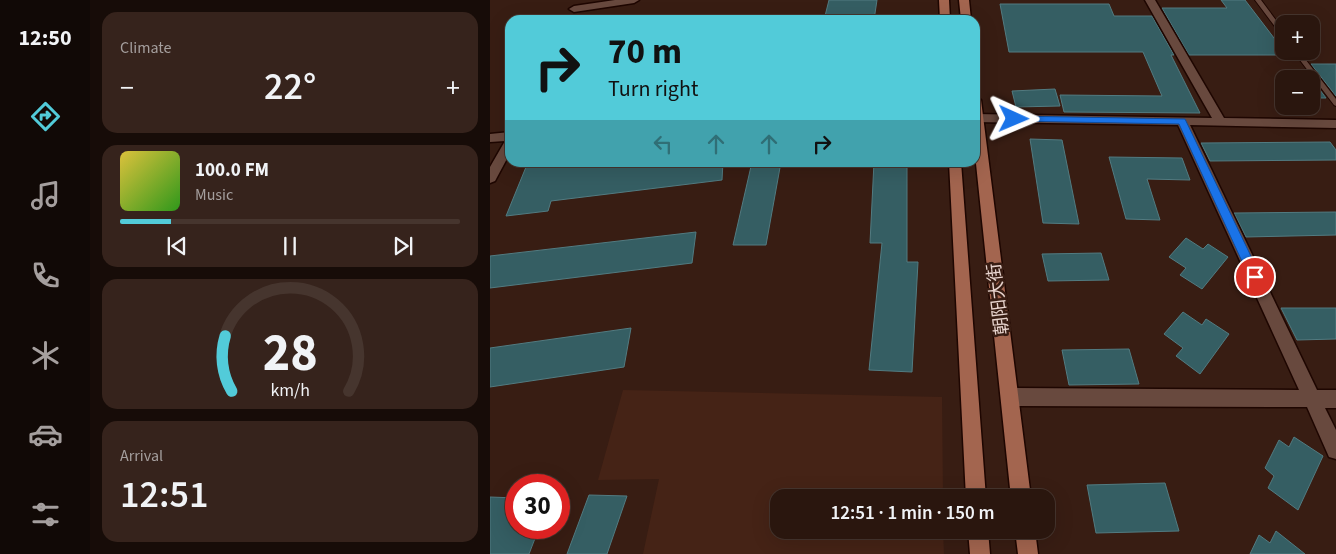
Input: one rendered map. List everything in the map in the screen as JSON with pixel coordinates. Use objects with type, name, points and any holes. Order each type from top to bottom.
[{"type":"main road","points":[[944,0],[945,15]]},
{"type":"main road","points":[[964,0],[966,15]]},
{"type":"main road","name":"朝阳大街","points":[[980,151],[1020,489]]},
{"type":"main road","name":"朝阳大街","points":[[955,167],[975,489]]},
{"type":"main road","points":[[979,539],[980,554]]},
{"type":"main road","points":[[1026,539],[1028,554]]},
{"type":"street","points":[[574,5],[634,0]]},
{"type":"street","points":[[1150,0],[1220,122]]},
{"type":"street","points":[[980,118],[1336,124]]},
{"type":"street","points":[[1182,121],[1336,450]]},
{"type":"street","points":[[490,138],[505,136]]},
{"type":"street","points":[[490,178],[505,151]]},
{"type":"street","points":[[1010,397],[1336,399]]},
{"type":"lane","points":[[1258,0],[1275,23]]},
{"type":"lane","points":[[1303,60],[1336,104]]},
{"type":"shaded area","points":[[623,390],[942,397],[943,489],[770,489],[770,539],[943,539],[944,554],[643,554],[659,479],[598,480]]},
{"type":"building","points":[[829,0],[877,0],[875,15],[825,15]]},
{"type":"building","points":[[1221,0],[1245,0],[1275,39],[1275,55],[1189,55],[1162,8],[1227,8]]},
{"type":"building","points":[[1000,4],[1109,4],[1114,16],[1152,16],[1174,55],[1171,55],[1200,113],[1064,112],[1060,95],[1162,96],[1143,52],[1009,52]]},
{"type":"building","points":[[1311,64],[1336,64],[1336,96],[1320,76],[1320,70],[1316,70]]},
{"type":"building","points":[[1055,89],[1060,106],[1016,107],[1012,91]]},
{"type":"building","points":[[1320,90],[1326,98],[1320,98]]},
{"type":"building","points":[[1030,139],[1062,140],[1079,224],[1043,223]]},
{"type":"building","points":[[1330,142],[1336,150],[1336,160],[1210,161],[1201,143]]},
{"type":"building","points":[[1109,157],[1182,158],[1190,180],[1147,179],[1160,220],[1126,219]]},
{"type":"building","points":[[526,167],[723,167],[722,180],[551,201],[548,211],[506,216]]},
{"type":"building","points":[[751,167],[780,167],[766,245],[733,245]]},
{"type":"building","points":[[874,167],[907,167],[907,262],[918,262],[912,372],[869,370],[882,243],[870,243]]},
{"type":"building","points":[[1336,212],[1336,235],[1246,237],[1234,213]]},
{"type":"building","points":[[696,232],[692,263],[490,288],[490,256]]},
{"type":"building","points":[[1186,238],[1203,249],[1208,244],[1228,257],[1202,289],[1180,275],[1186,268],[1169,257]]},
{"type":"building","points":[[1101,253],[1109,280],[1048,281],[1042,254]]},
{"type":"building","points":[[1281,308],[1336,308],[1336,339],[1297,340]]},
{"type":"building","points":[[1183,312],[1202,325],[1206,319],[1229,334],[1200,374],[1176,356],[1183,348],[1164,334]]},
{"type":"building","points":[[631,328],[624,367],[490,387],[490,348]]},
{"type":"building","points":[[1129,349],[1139,384],[1069,385],[1062,350]]},
{"type":"building","points":[[1294,437],[1323,456],[1298,510],[1268,488],[1274,476],[1265,468],[1279,440],[1289,447]]},
{"type":"building","points":[[1165,483],[1179,531],[1096,533],[1087,485]]},
{"type":"building","points":[[589,495],[627,496],[607,554],[567,554]]},
{"type":"building","points":[[490,497],[505,498],[505,539],[535,539],[529,554],[490,554]]},
{"type":"building","points":[[1276,531],[1305,554],[1250,554],[1259,535],[1270,543]]},
{"type":"route","points":[[1014,119],[1182,121],[1255,277]]}]
